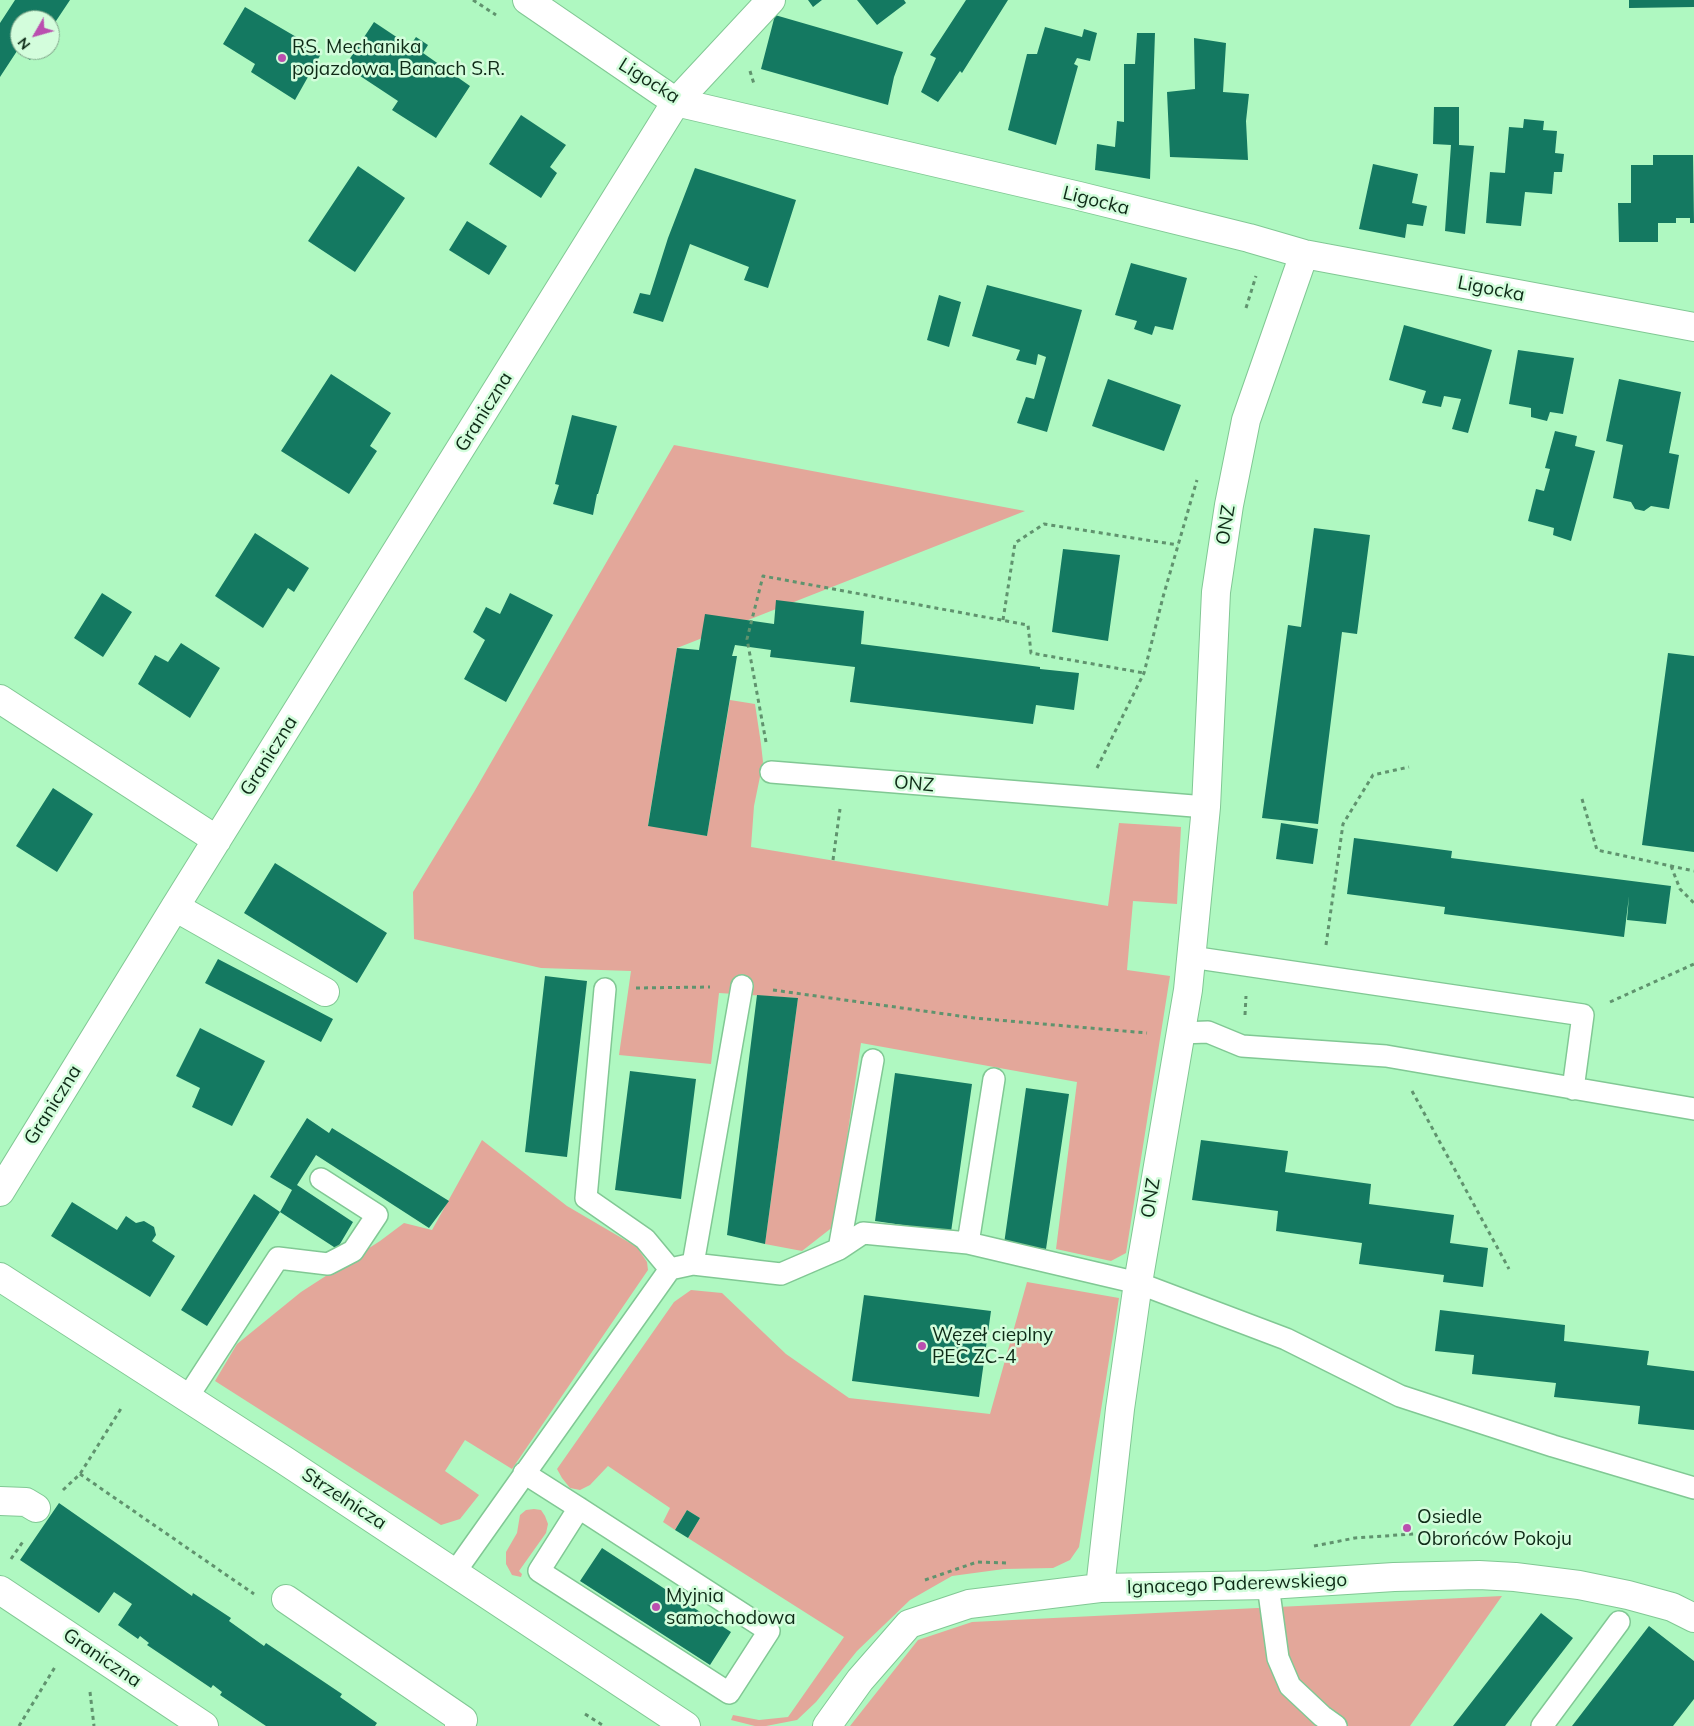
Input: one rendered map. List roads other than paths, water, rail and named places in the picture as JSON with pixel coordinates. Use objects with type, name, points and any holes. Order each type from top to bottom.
[{"type":"street","name":"Ligocka","points":[[527,0],[676,102],[1089,199],[1249,238],[1304,254],[1694,327]]},
{"type":"street","name":"Graniczna","points":[[0,1192],[676,102],[770,0]]},
{"type":"street","name":"ONZ","points":[[1100,1588],[1120,1409],[1138,1284],[1188,990],[1206,808],[1216,592],[1229,505],[1246,420],[1304,254]]},
{"type":"street","points":[[0,699],[217,840]]},
{"type":"street","points":[[175,907],[325,992]]},
{"type":"street","name":"Strzelnicza","points":[[0,1277],[455,1572],[686,1726]]},
{"type":"street","points":[[0,1501],[26,1502],[36,1508]]},
{"type":"street","name":"Ignacego Paderewskiego","points":[[827,1726],[860,1680],[909,1624],[969,1604],[1100,1588],[1268,1585],[1394,1577],[1479,1575],[1515,1577],[1579,1585],[1628,1595],[1672,1607],[1694,1618]]},
{"type":"street","name":"Graniczna","points":[[0,1590],[204,1726]]},
{"type":"street","points":[[286,1599],[465,1724]]},
{"type":"lane","name":"ONZ","points":[[771,772],[1206,808]]},
{"type":"lane","points":[[1191,956],[1583,1015],[1573,1089]]},
{"type":"lane","points":[[693,1264],[742,986]]},
{"type":"lane","points":[[605,989],[586,1198],[645,1239],[670,1268]]},
{"type":"lane","points":[[1180,1033],[1208,1032],[1242,1046],[1386,1056],[1694,1109]]},
{"type":"lane","points":[[839,1250],[873,1060]]},
{"type":"lane","points":[[968,1242],[994,1079]]},
{"type":"lane","points":[[187,1398],[278,1258],[328,1264],[353,1251],[377,1215],[321,1179]]},
{"type":"lane","points":[[455,1572],[670,1268],[693,1264],[781,1274],[839,1250],[863,1233],[968,1242],[1138,1284],[1286,1339],[1400,1396],[1553,1446],[1694,1488]]},
{"type":"lane","points":[[524,1474],[580,1508],[769,1631],[729,1693],[539,1571],[580,1508]]},
{"type":"lane","points":[[1268,1585],[1278,1658],[1290,1686],[1322,1716],[1336,1726]]},
{"type":"lane","points":[[1542,1726],[1619,1622]]},
{"type":"place","name":"RS. Mechanika pojazdowa. Banach S.R.","points":[[282,58]]},
{"type":"place","name":"Węzeł cieplny PEC ZC-4","points":[[922,1346]]},
{"type":"place","name":"Osiedle Obrońców Pokoju","points":[[1407,1528]]},
{"type":"place","name":"Myjnia samochodowa","points":[[656,1607]]}]
